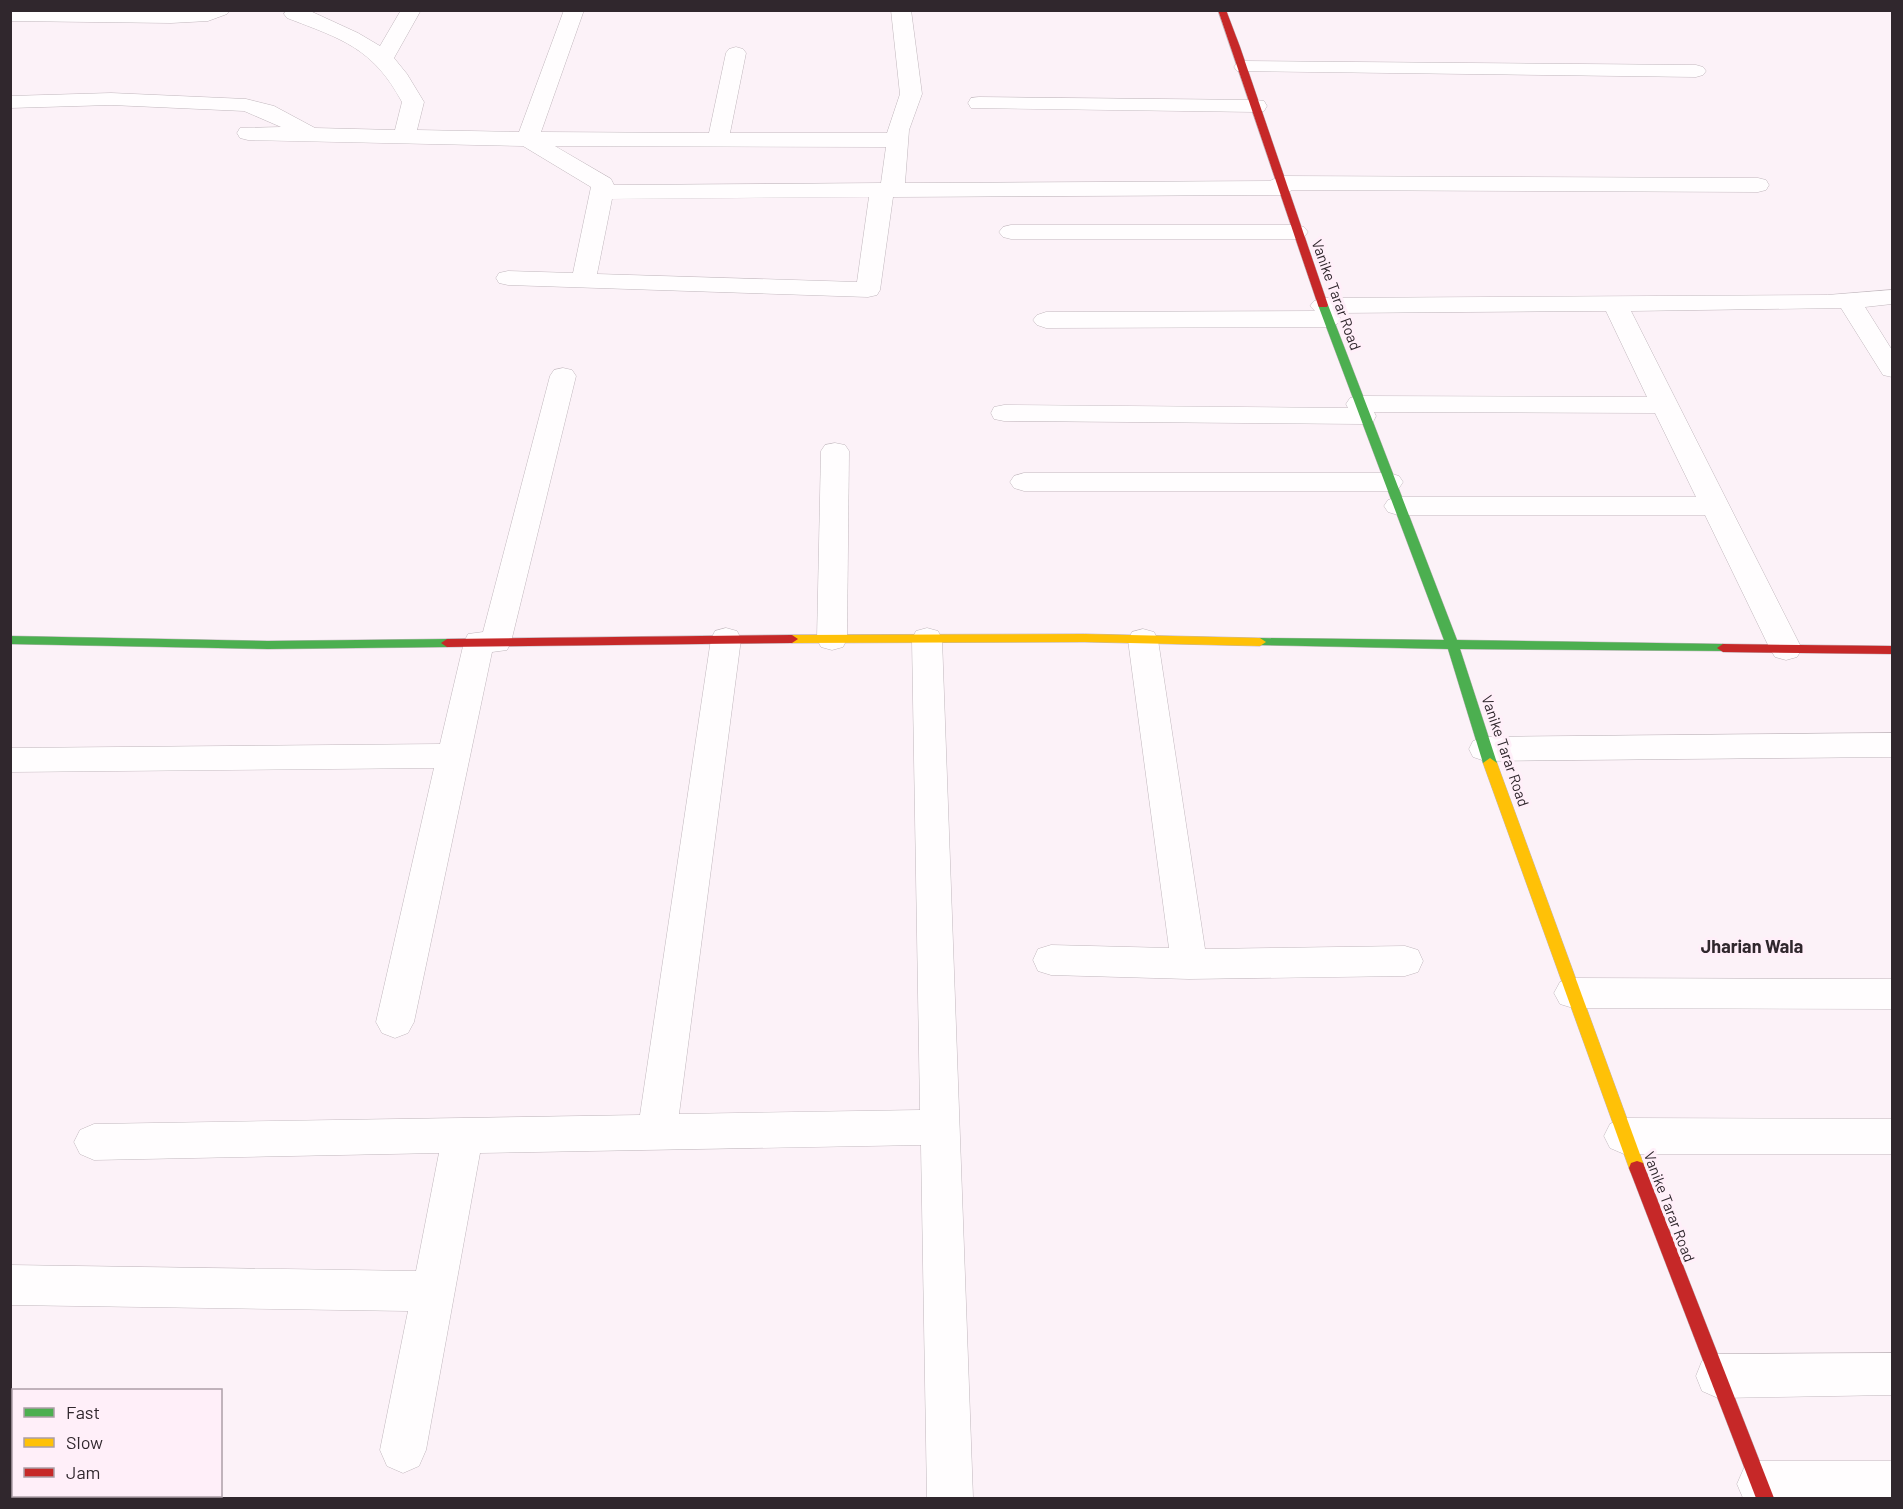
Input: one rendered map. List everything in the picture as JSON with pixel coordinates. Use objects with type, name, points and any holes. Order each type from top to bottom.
[{"type":"main road","name":"Vanike Tarar Road","points":[[1222,10],[1244,67],[1296,232],[1361,410],[1453,646],[1485,749],[1624,1136],[1762,1491]]},
{"type":"main road","points":[[10,640],[268,645],[726,639],[1143,640],[1453,646],[1893,650]]},
{"type":"street","points":[[10,15],[171,17],[208,15],[220,10]]},
{"type":"street","points":[[298,10],[294,14],[342,32],[383,59],[396,73],[413,102],[404,136]]},
{"type":"street","points":[[383,59],[411,10]]},
{"type":"street","points":[[528,139],[574,10]]},
{"type":"street","points":[[508,278],[868,290],[897,140],[910,94],[901,10]]},
{"type":"street","points":[[718,140],[736,53]]},
{"type":"street","points":[[1244,67],[1696,71]]},
{"type":"street","points":[[10,102],[111,99],[246,105],[266,111],[314,135]]},
{"type":"street","points":[[979,103],[1256,106]]},
{"type":"street","points":[[248,134],[528,139],[897,140]]},
{"type":"street","points":[[528,139],[603,184],[584,280]]},
{"type":"street","points":[[602,192],[1281,185],[1758,185]]},
{"type":"street","points":[[1011,232],[1296,232]]},
{"type":"street","points":[[1046,320],[1893,297]]},
{"type":"street","points":[[1848,300],[1893,369]]},
{"type":"street","points":[[1614,303],[1786,649]]},
{"type":"street","points":[[395,1022],[455,756],[563,376]]},
{"type":"street","points":[[1004,413],[1665,405]]},
{"type":"street","points":[[832,639],[835,451]]},
{"type":"street","points":[[1024,482],[1715,506]]},
{"type":"street","points":[[657,1132],[726,639]]},
{"type":"street","points":[[927,639],[950,1498]]},
{"type":"street","points":[[1143,640],[1189,964]]},
{"type":"street","points":[[1485,749],[1893,745]]},
{"type":"street","points":[[10,760],[455,756]]},
{"type":"street","points":[[1051,960],[1189,964],[1405,961]]},
{"type":"street","points":[[1573,993],[1893,994]]},
{"type":"street","points":[[94,1142],[939,1127]]},
{"type":"street","points":[[403,1450],[463,1135]]},
{"type":"street","points":[[1624,1136],[1893,1137]]},
{"type":"street","points":[[10,1285],[433,1291]]},
{"type":"street","points":[[1718,1376],[1893,1374]]},
{"type":"street","points":[[1762,1491],[1893,1484]]},
{"type":"traffic: fast","points":[[1323,305],[1453,646],[1490,763]]},
{"type":"traffic: fast","points":[[10,640],[268,645],[447,643]]},
{"type":"traffic: fast","points":[[1260,642],[1723,648]]},
{"type":"traffic: slow","points":[[792,639],[1085,638],[1260,642]]},
{"type":"traffic: slow","points":[[1490,763],[1637,1168]]},
{"type":"traffic: jam","points":[[1222,10],[1323,305]]},
{"type":"traffic: jam","points":[[447,643],[792,639]]},
{"type":"traffic: jam","points":[[1723,648],[1892,650]]},
{"type":"traffic: jam","points":[[1637,1168],[1765,1498]]},
{"type":"district","name":"Jharian Wala","points":[[1752,947]]}]
